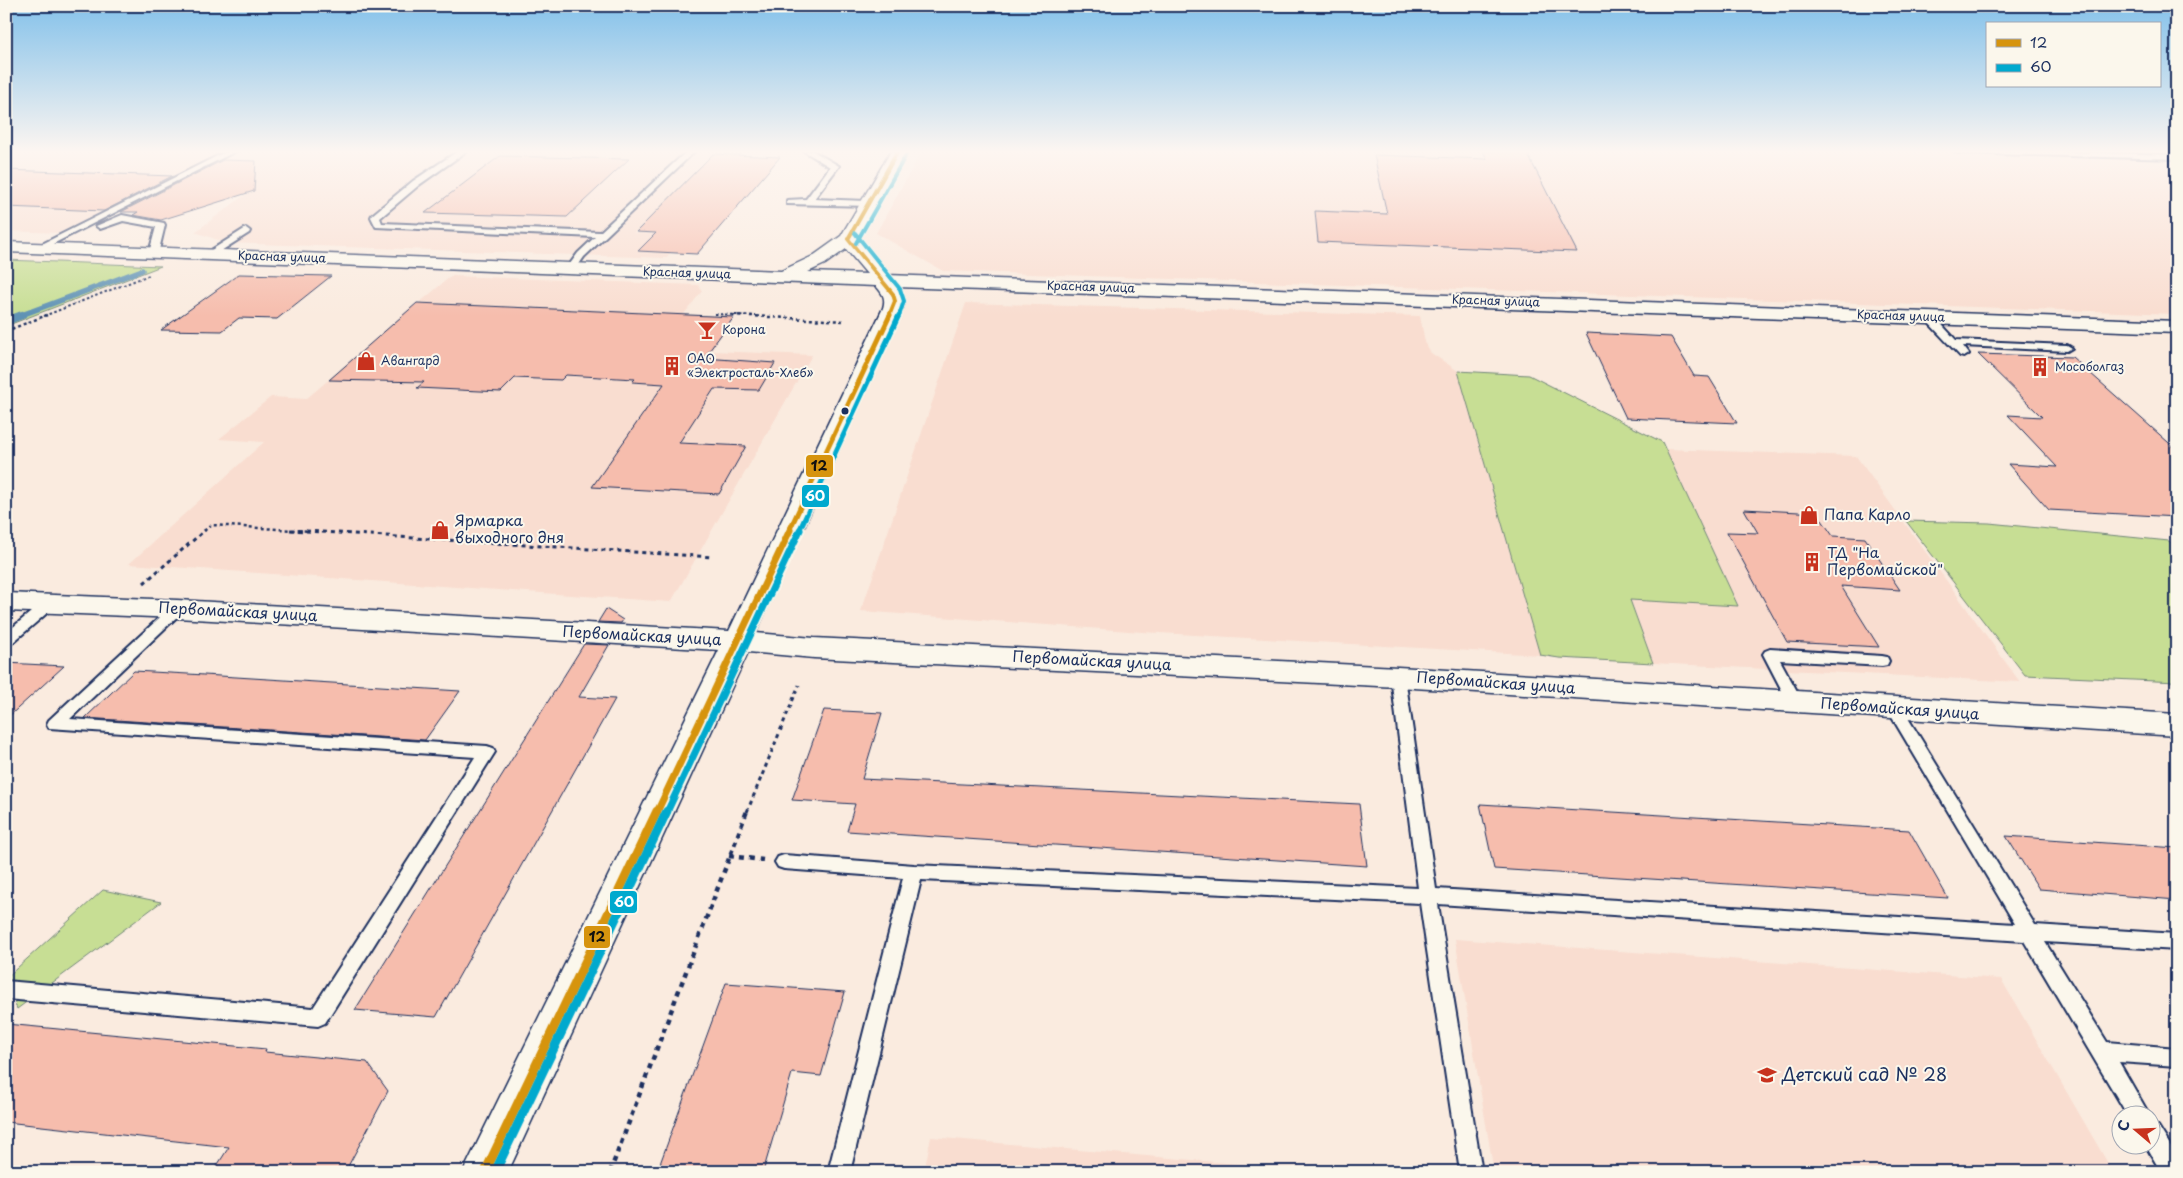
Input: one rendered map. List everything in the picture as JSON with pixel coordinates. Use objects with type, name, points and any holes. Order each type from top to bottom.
[{"type":"main road","points":[[784,277],[819,260],[848,239],[866,206]]},
{"type":"main road","points":[[485,1172],[738,641],[896,301],[893,294],[848,239]]},
{"type":"main road","name":"Красная улица","points":[[6,247],[784,277],[2177,326]]},
{"type":"main road","name":"Первомайская улица","points":[[6,602],[177,608],[738,641],[814,648],[1398,677],[2177,725]]},
{"type":"lane","points":[[38,248],[122,206]]},
{"type":"lane","points":[[387,206],[375,217],[380,225],[602,235]]},
{"type":"lane","points":[[572,268],[581,256],[633,206]]},
{"type":"lane","points":[[38,248],[122,218],[161,225],[154,249],[155,252]]},
{"type":"lane","points":[[210,254],[246,231]]},
{"type":"lane","points":[[1929,317],[1964,354]]},
{"type":"lane","points":[[1954,344],[2067,348]]},
{"type":"lane","points":[[6,641],[49,604]]},
{"type":"lane","points":[[6,990],[318,1017],[486,752],[55,724],[177,608]]},
{"type":"lane","points":[[1795,702],[1770,654],[1882,662]]},
{"type":"lane","points":[[1398,677],[1428,896],[1471,1172]]},
{"type":"lane","points":[[1895,709],[2134,1106]]},
{"type":"lane","points":[[784,862],[914,872],[1428,896],[2177,942]]},
{"type":"lane","points":[[838,1172],[914,872]]},
{"type":"lane","points":[[2100,1050],[2177,1057]]},
{"type":"lane","points":[[2160,1150],[2174,1172]]},
{"type":"path","points":[[6,331],[155,273]]},
{"type":"path","points":[[715,314],[845,320]]},
{"type":"path","points":[[117,607],[211,525],[713,557]]},
{"type":"path","points":[[610,1172],[729,856],[799,685]]},
{"type":"path","points":[[729,856],[784,862]]},
{"type":"shaded area","points":[[6,206],[113,206],[60,233],[6,231]]},
{"type":"shaded area","points":[[230,206],[661,206],[634,233],[685,235],[666,258],[227,243],[195,232]]},
{"type":"shaded area","points":[[891,206],[2177,206],[2177,314],[943,271],[876,233]]},
{"type":"shaded area","name":"ОАО «Электросталь-Хлеб»","points":[[451,276],[698,285],[702,291],[684,314],[733,316],[711,351],[812,355],[671,602],[129,564],[264,442],[219,439],[271,397],[306,399]]},
{"type":"shaded area","points":[[966,303],[1420,316],[1425,342],[1431,353],[1458,371],[1540,655],[1142,632],[861,611]]},
{"type":"shaded area","points":[[1665,449],[1856,456],[2020,682],[1653,663],[1630,600],[1738,606]]},
{"type":"shaded area","name":"Детский сад № 28","points":[[1455,939],[2001,979],[2113,1172],[1494,1172]]},
{"type":"shaded area","points":[[931,1137],[1329,1172],[924,1172]]},
{"type":"green space","points":[[6,260],[161,266],[6,326]]},
{"type":"green space","points":[[1458,371],[1529,375],[1662,442],[1738,606],[1630,600],[1653,663],[1559,658],[1540,655]]},
{"type":"green space","points":[[1906,521],[1989,523],[2169,541],[2177,549],[2177,682],[2025,675]]},
{"type":"green space","points":[[103,890],[161,902],[17,1009],[6,978]]},
{"type":"building","points":[[6,206],[114,206],[104,211]]},
{"type":"building","points":[[133,206],[206,206],[161,220],[133,215],[138,212],[121,212]]},
{"type":"building","points":[[434,206],[579,206],[567,217],[425,213]]},
{"type":"building","points":[[662,206],[738,206],[697,254],[638,251],[656,233],[636,232]]},
{"type":"building","points":[[1385,206],[1554,206],[1577,252],[1318,242],[1315,211],[1387,214]]},
{"type":"building","points":[[239,274],[331,276],[277,319],[239,318],[222,331],[161,330]]},
{"type":"building","points":[[417,303],[734,317],[704,358],[775,363],[759,390],[714,389],[679,443],[746,446],[719,494],[592,487],[664,384],[632,382],[635,379],[566,375],[561,380],[515,378],[501,392],[417,388],[424,382],[329,380]]},
{"type":"building","points":[[1586,333],[1671,337],[1694,376],[1709,377],[1737,423],[1626,418]]},
{"type":"building","points":[[1978,354],[2072,357],[2177,450],[2177,517],[2049,510],[2008,464],[2057,467],[2008,415],[2042,417]]},
{"type":"building","name":"ТД \"На Первомайской\"","points":[[1744,509],[1817,513],[1833,536],[1865,538],[1900,590],[1841,586],[1879,647],[1787,642],[1727,532],[1758,533]]},
{"type":"building","points":[[606,609],[623,620],[621,623],[598,622]]},
{"type":"building","points":[[584,644],[609,645],[579,697],[615,699],[436,1017],[355,1010]]},
{"type":"building","points":[[6,663],[64,666],[6,719]]},
{"type":"building","points":[[134,671],[460,691],[425,740],[85,718]]},
{"type":"building","points":[[824,710],[882,713],[862,779],[1359,804],[1367,866],[847,831],[855,804],[792,800]]},
{"type":"building","points":[[1480,804],[1909,830],[1948,898],[1494,869]]},
{"type":"building","points":[[2006,836],[2177,848],[2177,900],[2039,889]]},
{"type":"building","points":[[726,983],[845,992],[821,1076],[792,1073],[763,1172],[657,1172]]},
{"type":"building","points":[[6,1024],[266,1049],[265,1052],[367,1062],[388,1091],[345,1172],[213,1172],[229,1147],[6,1122]]},
{"type":"waterway","points":[[19,316],[142,270]]},
{"type":"waterway","points":[[6,321],[22,315]]},
{"type":"transit line","name":"12","points":[[848,239],[867,206]]},
{"type":"transit line","name":"60","points":[[856,243],[877,206]]},
{"type":"transit line","name":"60","points":[[495,1172],[759,618],[901,311],[904,301],[900,289],[855,233]]},
{"type":"transit line","name":"12","points":[[485,1172],[751,614],[893,308],[895,301],[893,294],[848,239]]},
{"type":"place","name":"Корона","points":[[707,330]]},
{"type":"place","name":"Авангард","points":[[366,361]]},
{"type":"place","name":"ОАО «Электросталь-Хлеб»","points":[[672,366]]},
{"type":"place","name":"Мособолгаз","points":[[2040,367]]},
{"type":"place","name":"Папа Карло","points":[[1809,515]]},
{"type":"place","name":"Ярмарка выходного дня","points":[[440,530]]},
{"type":"place","name":"ТД \"На Первомайской\"","points":[[1812,562]]},
{"type":"place","name":"Детский сад № 28","points":[[1767,1075]]}]
